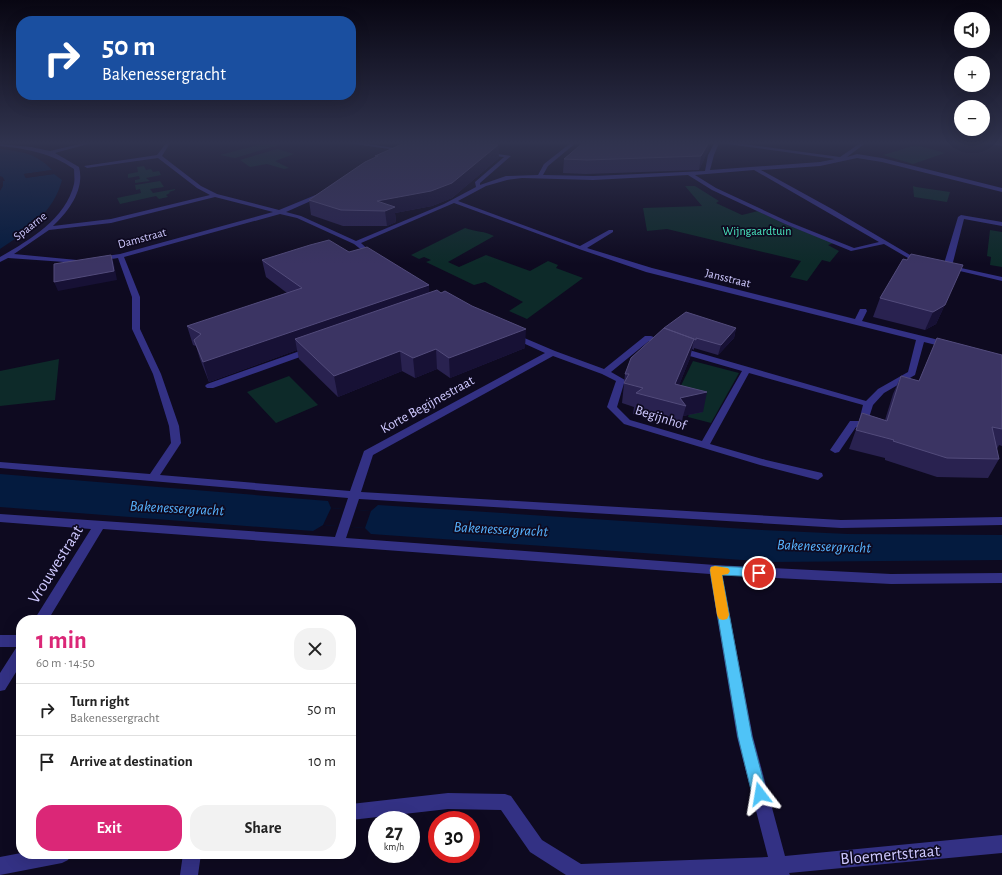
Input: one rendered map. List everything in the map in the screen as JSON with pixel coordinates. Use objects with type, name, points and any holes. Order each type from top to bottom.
[{"type":"street","name":"Spaarne","points":[[0,260],[33,240],[48,228],[65,208],[75,191],[78,183]]},
{"type":"street","points":[[194,183],[215,195],[299,217],[356,244],[380,261]]},
{"type":"street","points":[[477,183],[479,187]]},
{"type":"street","points":[[356,244],[453,201],[479,187],[492,183]]},
{"type":"street","points":[[705,183],[721,192],[853,250],[886,242]]},
{"type":"street","points":[[780,183],[926,265]]},
{"type":"street","points":[[973,183],[1002,190]]},
{"type":"street","name":"Damstraat","points":[[89,261],[120,256],[290,209],[325,193]]},
{"type":"street","points":[[48,228],[71,226],[130,216],[215,195]]},
{"type":"street","name":"Jansstraat","points":[[453,201],[581,248],[649,270],[958,347]]},
{"type":"street","points":[[1002,224],[961,217],[945,267],[1002,279]]},
{"type":"street","points":[[581,248],[611,231]]},
{"type":"street","points":[[8,256],[58,262],[82,262]]},
{"type":"street","points":[[120,256],[136,297],[136,329],[157,374],[174,426],[176,443],[153,478]]},
{"type":"street","points":[[858,322],[863,311]]},
{"type":"street","points":[[505,331],[552,353],[607,370],[648,338],[668,346],[868,404]]},
{"type":"street","points":[[835,450],[853,423],[863,425],[868,404],[881,392],[912,373],[921,338]]},
{"type":"street","points":[[210,386],[320,346]]},
{"type":"street","name":"Korte Begijnestraat","points":[[339,542],[368,453],[552,353]]},
{"type":"street","points":[[704,446],[747,369]]},
{"type":"street","name":"Begijnhof","points":[[607,370],[621,380],[612,407],[627,422],[764,463],[818,476]]},
{"type":"street","points":[[0,465],[354,496],[841,524],[1002,520]]},
{"type":"street","points":[[0,518],[715,570],[891,579],[1002,578]]},
{"type":"street","name":"Vrouwestraat","points":[[44,615],[99,526]]},
{"type":"street","points":[[715,570],[745,737],[779,870]]},
{"type":"street","points":[[0,641],[16,641]]},
{"type":"street","points":[[0,685],[16,660]]},
{"type":"street","name":"Bloemertstraat","points":[[356,811],[448,801],[505,802],[536,846],[579,873],[779,870],[1002,844]]},
{"type":"street","points":[[0,866],[36,859]]},
{"type":"street","points":[[189,875],[191,859]]},
{"type":"green space","points":[[161,183],[164,187],[150,189],[153,193],[175,190],[166,195],[168,197],[159,199],[156,196],[120,204],[117,198],[141,193],[140,189],[136,190],[135,185]]},
{"type":"green space","name":"Wijngaardtuin","points":[[685,186],[695,186],[719,201],[716,203],[742,215],[758,211],[785,224],[834,243],[828,245],[839,251],[830,262],[822,260],[807,281],[790,277],[801,261],[667,229],[647,231],[643,208],[702,206]]},
{"type":"green space","points":[[913,186],[950,192],[947,202],[914,197]]},
{"type":"green space","points":[[465,228],[494,236],[448,262],[459,267],[486,255],[530,271],[548,261],[558,265],[556,268],[583,278],[527,319],[509,311],[523,302],[485,282],[474,285],[426,262],[431,260],[424,257],[419,259],[411,255]]},
{"type":"green space","points":[[990,230],[1002,232],[1002,267],[990,265],[991,257],[987,256]]},
{"type":"green space","points":[[59,359],[55,400],[0,406],[0,371]]},
{"type":"green space","points":[[693,361],[739,373],[711,423],[688,417],[689,414],[670,408]]},
{"type":"green space","points":[[289,376],[318,405],[276,423],[247,392]]},
{"type":"water","points":[[3,183],[61,183],[53,202],[38,220],[20,236],[0,249],[0,191]]},
{"type":"water","name":"Bakenessergracht","points":[[0,474],[328,501],[331,508],[371,511],[378,505],[762,530],[848,534],[1002,535],[1002,560],[770,562],[371,534],[365,528],[323,525],[313,531],[0,507]]},
{"type":"pier","points":[[331,508],[371,511],[365,528],[323,525]]},
{"type":"building","points":[[334,183],[452,183],[431,191],[377,201],[395,207],[385,211],[341,210],[309,200]]},
{"type":"building","points":[[329,240],[349,252],[367,247],[429,285],[203,362],[194,340],[201,334],[187,326],[302,288],[262,260]]},
{"type":"building","points":[[911,254],[963,265],[945,305],[933,312],[880,298],[903,259],[907,260]]},
{"type":"building","points":[[111,255],[114,271],[54,282],[54,264]]},
{"type":"building","points":[[437,290],[441,293],[445,291],[472,306],[526,329],[449,358],[436,349],[413,358],[400,351],[334,376],[295,339]]},
{"type":"building","points":[[686,312],[736,328],[721,345],[696,338],[696,340],[664,328]]},
{"type":"building","points":[[664,328],[694,339],[675,384],[707,392],[680,398],[686,406],[636,393],[643,388],[624,383],[629,374],[625,374],[631,358]]},
{"type":"building","points":[[937,338],[1002,355],[1002,429],[992,427],[999,459],[947,458],[893,441],[894,440],[856,430],[862,413],[887,421],[901,376],[919,381]]},
{"type":"waterway","points":[[0,223],[20,200],[17,183]]},
{"type":"slow traffic","points":[[723,615],[715,570],[724,571]]},
{"type":"route","points":[[759,573],[715,570],[745,737],[760,794]]}]
